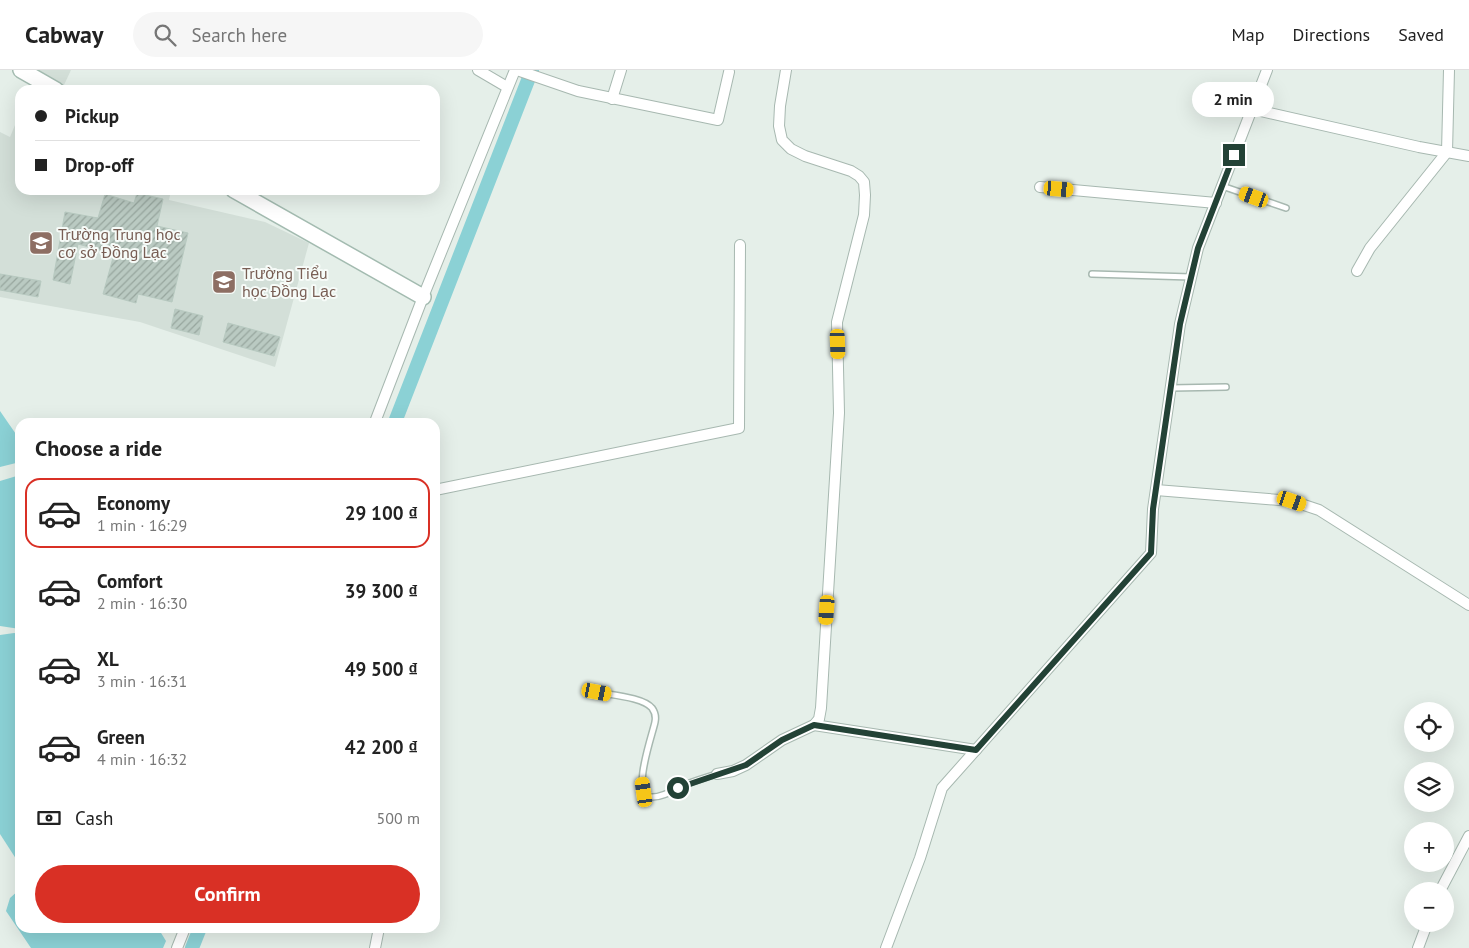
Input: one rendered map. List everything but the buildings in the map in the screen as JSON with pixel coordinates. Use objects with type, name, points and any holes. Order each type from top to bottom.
[{"type":"street","points":[[21,70],[47,85]]},
{"type":"street","points":[[478,70],[508,88]]},
{"type":"street","points":[[377,418],[423,297],[516,70],[578,91],[718,120],[730,72]]},
{"type":"street","points":[[612,99],[621,70]]},
{"type":"street","points":[[717,774],[733,771],[746,765],[782,740],[814,725],[819,719],[821,708],[839,413],[837,322],[864,215],[866,195],[864,182],[859,176],[851,171],[790,149],[782,140],[779,126],[780,106],[786,70]]},
{"type":"street","points":[[886,948],[920,858],[942,788],[1151,553],[1153,509],[1180,324],[1191,277],[1198,248],[1267,70]]},
{"type":"street","points":[[1358,271],[1370,248],[1448,152],[1449,70]]},
{"type":"street","points":[[1252,109],[1419,147],[1469,156]]},
{"type":"street","points":[[1040,187],[1216,203]]},
{"type":"street","points":[[243,195],[423,297]]},
{"type":"street","points":[[440,489],[739,428],[740,245]]},
{"type":"street","points":[[1156,490],[1292,501],[1319,510],[1469,604]]},
{"type":"street","points":[[814,725],[976,750]]},
{"type":"street","points":[[1445,882],[1469,836]]},
{"type":"street","points":[[1418,948],[1425,932]]},
{"type":"street","points":[[177,948],[183,933]]},
{"type":"street","points":[[374,948],[378,933]]},
{"type":"lane","points":[[1222,186],[1286,208]]},
{"type":"lane","points":[[1092,274],[1191,277]]},
{"type":"lane","points":[[1171,388],[1226,387]]},
{"type":"lane","points":[[597,692],[638,700],[651,707],[654,711],[655,722],[646,749],[643,770],[642,781],[646,796],[661,795],[688,783],[717,774]]},
{"type":"shaded area","points":[[36,70],[71,70],[64,85]]},
{"type":"shaded area","points":[[15,125],[15,195],[170,195],[169,200],[265,222],[309,243],[275,367],[140,322],[0,297],[0,132],[10,137]]},
{"type":"water","points":[[0,411],[15,433],[15,463],[0,467]]},
{"type":"water","points":[[15,476],[15,628],[0,626],[0,481]]},
{"type":"water","points":[[15,633],[15,857],[0,834],[0,635]]},
{"type":"water","points":[[15,894],[15,924],[6,911],[10,898]]},
{"type":"water","points":[[21,933],[161,933],[166,941],[163,948],[31,948]]},
{"type":"waterway","points":[[397,418],[532,70]]},
{"type":"waterway","points":[[192,948],[198,933]]},
{"type":"place","name":"Trường Trung học cơ sở Đồng Lạc","points":[[41,243]]},
{"type":"place","name":"Trường Tiểu học Đồng Lạc","points":[[224,282]]},
{"type":"route","points":[[678,788],[688,783],[733,771],[746,765],[782,740],[814,725],[976,750],[1151,553],[1153,509],[1180,324],[1198,248],[1234,155]]}]
